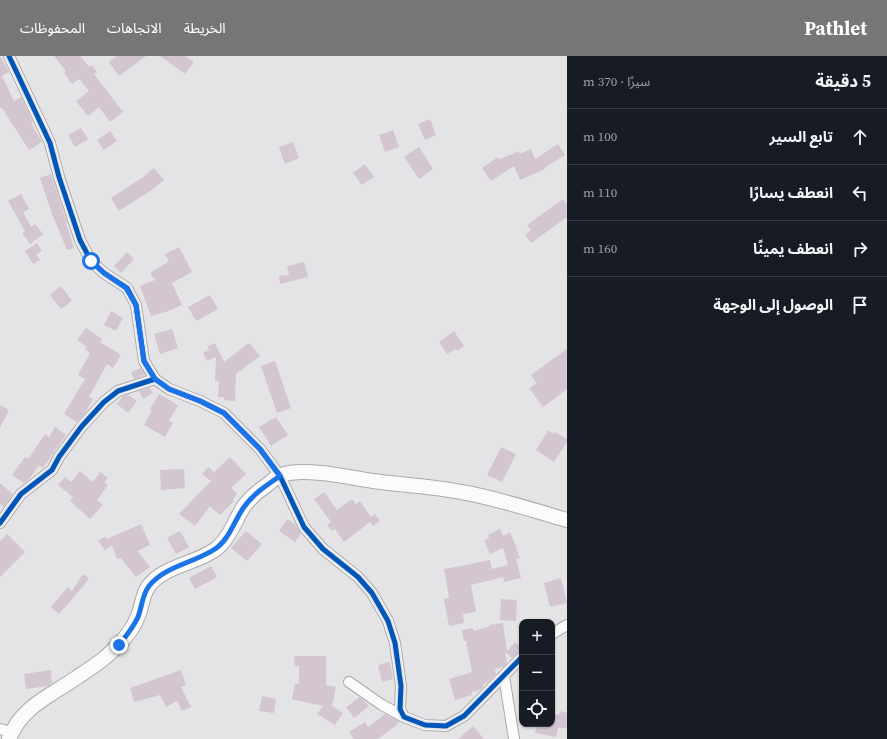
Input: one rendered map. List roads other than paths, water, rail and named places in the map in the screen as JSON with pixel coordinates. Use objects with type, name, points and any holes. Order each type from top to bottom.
[{"type":"main road","points":[[7,734],[37,702],[82,674],[119,645],[131,631],[138,617],[142,599],[152,582],[170,570],[202,557],[216,549],[225,539],[244,506],[254,494],[280,476],[296,473],[324,473],[374,481],[459,491],[491,498],[567,520]]},
{"type":"street","points":[[9,56],[50,143],[59,177],[80,240],[91,261],[104,273],[126,288],[136,305],[144,361],[155,379],[169,389],[200,401],[224,413],[260,449],[280,476],[304,527],[323,549],[358,577],[372,593],[388,621],[395,643],[401,686],[400,709],[404,718]]},
{"type":"street","points":[[0,523],[21,494],[52,470],[59,457],[82,426],[104,402],[118,391],[155,379]]},
{"type":"street","points":[[555,632],[567,625]]},
{"type":"street","points":[[350,682],[404,718],[425,725],[446,726],[464,716],[519,660]]},
{"type":"street","points":[[504,676],[514,739]]}]
